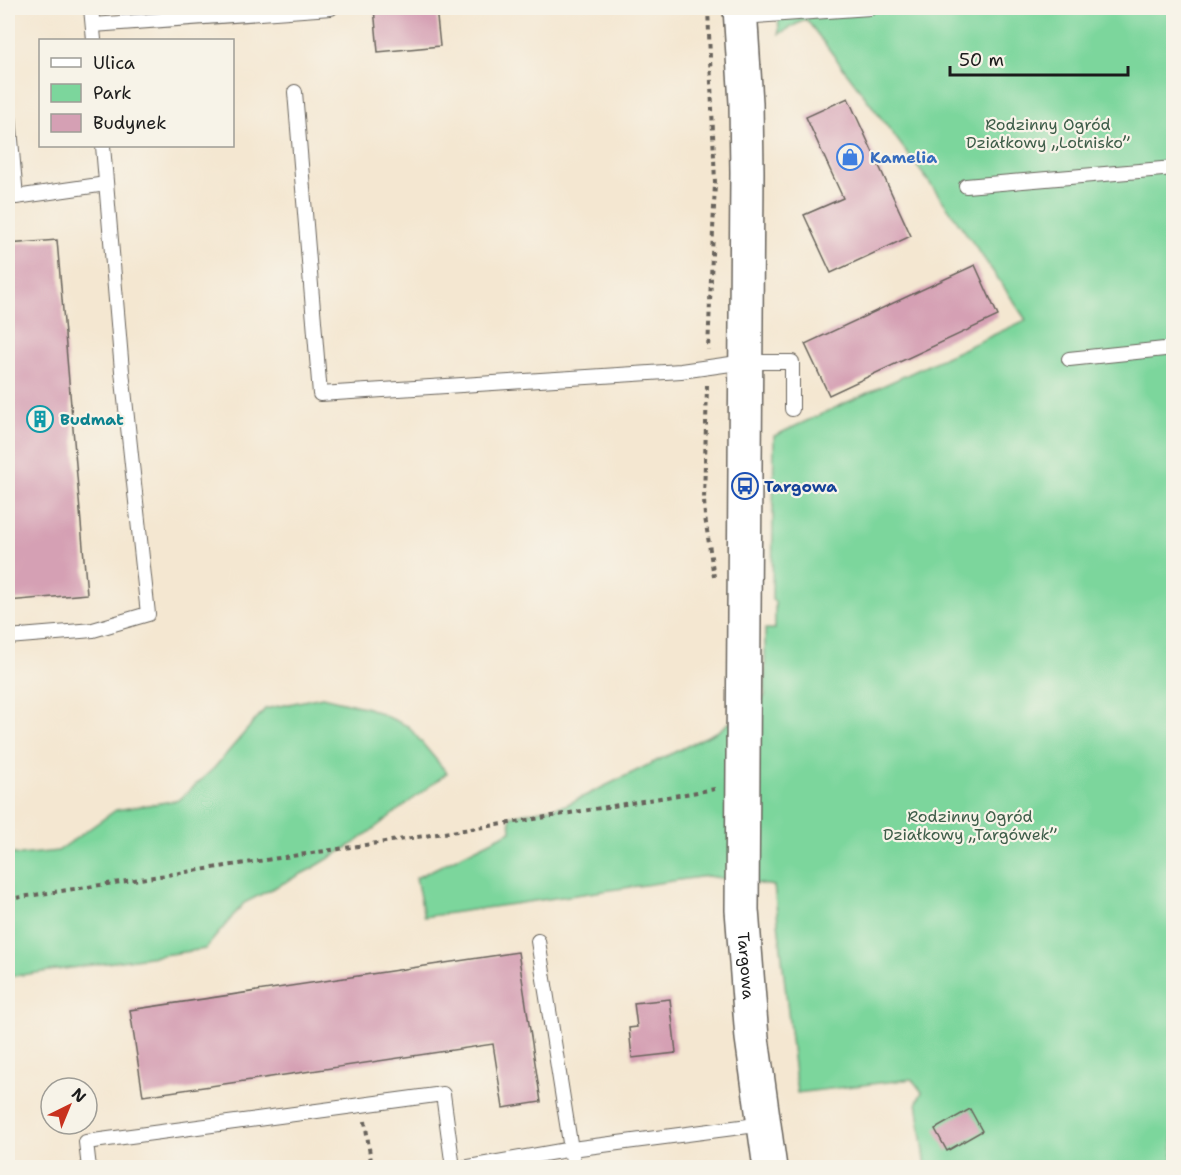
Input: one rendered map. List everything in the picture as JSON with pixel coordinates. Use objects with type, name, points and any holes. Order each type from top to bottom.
[{"type":"street","name":"Targowa","points":[[741,12],[747,172],[742,910],[749,1009],[770,1167]]},
{"type":"lane","points":[[91,8],[94,39]]},
{"type":"lane","points":[[93,25],[331,8]]},
{"type":"lane","points":[[741,12],[870,8]]},
{"type":"lane","points":[[295,92],[320,394],[681,371],[745,362],[792,362],[792,409]]},
{"type":"lane","points":[[8,105],[16,197],[106,184]]},
{"type":"lane","points":[[8,637],[93,630],[148,614],[122,371],[103,147]]},
{"type":"lane","points":[[966,186],[1173,168]]},
{"type":"lane","points":[[1069,359],[1173,348]]},
{"type":"lane","points":[[538,941],[574,1167]]},
{"type":"lane","points":[[89,1167],[86,1142],[443,1094],[453,1167]]},
{"type":"lane","points":[[463,1167],[572,1149],[764,1124]]},
{"type":"path","points":[[8,899],[510,823],[724,787]]},
{"type":"path","points":[[363,1105],[372,1167]]},
{"type":"path","points":[[684,1167],[690,1167]]},
{"type":"green space","points":[[778,8],[1173,8],[1173,1167],[926,1167],[917,1102],[922,1092],[912,1079],[797,1093],[774,886],[707,876],[424,917],[416,878],[511,831],[510,816],[566,805],[718,731],[765,696],[765,629],[775,629],[775,601],[772,600],[774,436],[1026,320],[946,205],[806,19],[779,34]]},
{"type":"green space","points":[[322,697],[368,708],[408,726],[447,773],[355,843],[313,868],[244,903],[205,949],[8,977],[8,853],[20,855],[58,851],[116,810],[179,800],[214,768],[265,709]]},
{"type":"building","points":[[374,8],[436,8],[440,46],[378,52]]},
{"type":"building","name":"Kamelia","points":[[848,98],[911,236],[831,273],[804,215],[843,198],[806,117]]},
{"type":"building","name":"Budmat","points":[[57,240],[87,594],[8,601],[8,244]]},
{"type":"building","points":[[975,265],[998,316],[829,395],[805,344]]},
{"type":"building","points":[[518,952],[541,1102],[503,1108],[493,1044],[143,1096],[130,1010]]},
{"type":"building","points":[[670,999],[676,1053],[632,1058],[629,1028],[637,1027],[634,1003]]},
{"type":"building","points":[[970,1109],[982,1131],[947,1151],[935,1129]]},
{"type":"place","name":"Kamelia","points":[[850,157]]},
{"type":"place","name":"Budmat","points":[[40,419]]},
{"type":"place","name":"Targowa","points":[[745,486]]},
{"type":"park label","name":"Rodzinny Ogród Działkowy „Lotnisko”","points":[[1048,133]]},
{"type":"park label","name":"Rodzinny Ogród Działkowy „Targówek”","points":[[970,825]]}]
